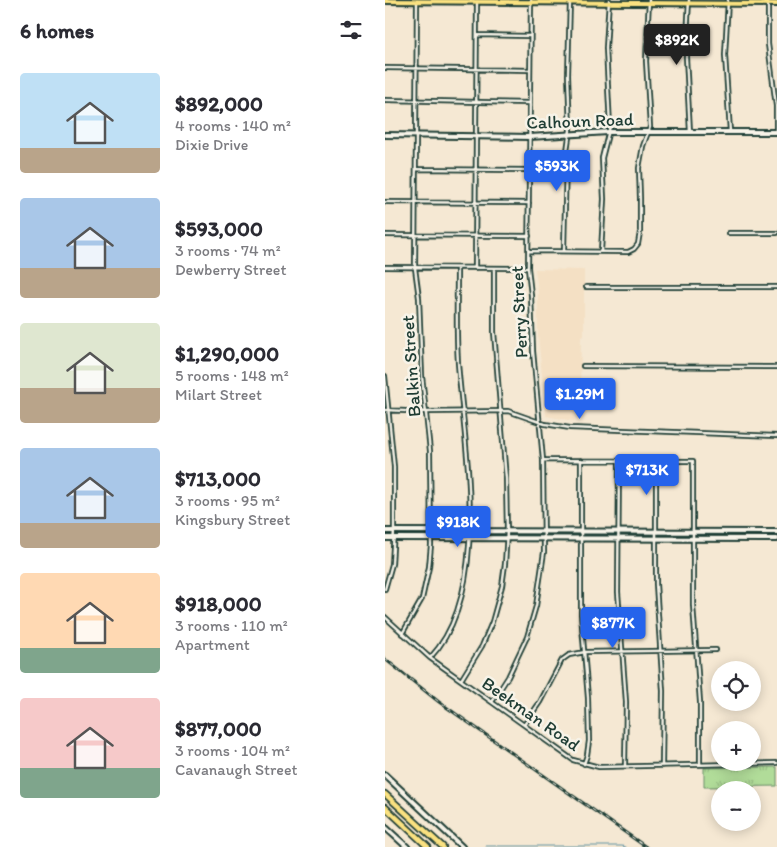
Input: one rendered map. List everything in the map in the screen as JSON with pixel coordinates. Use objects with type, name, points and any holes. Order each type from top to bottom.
[{"type":"highway","points":[[385,794],[443,847]]},
{"type":"highway","points":[[385,807],[428,847]]},
{"type":"main road","points":[[385,1],[768,2],[777,4]]},
{"type":"main road","name":"Calhoun Road","points":[[385,135],[530,137],[608,132],[777,132]]},
{"type":"main road","points":[[385,531],[777,532]]},
{"type":"main road","points":[[730,532],[731,539]]},
{"type":"main road","points":[[761,532],[761,540]]},
{"type":"main road","points":[[385,538],[777,539]]},
{"type":"main road","points":[[385,775],[462,847]]},
{"type":"main road","points":[[385,827],[407,847]]},
{"type":"street","name":"Balkin Street","points":[[402,634],[422,599],[429,567],[431,539],[431,470],[420,344],[419,298],[415,268],[417,1]]},
{"type":"street","points":[[475,268],[477,1]]},
{"type":"street","name":"Perry Street","points":[[492,702],[507,677],[529,629],[541,579],[544,539],[543,460],[528,268],[531,1]]},
{"type":"street","points":[[564,251],[566,158],[569,134],[570,2]]},
{"type":"street","points":[[601,251],[602,158],[608,132],[610,108],[606,48],[609,2]]},
{"type":"street","points":[[529,251],[628,252],[638,244],[640,232],[639,168],[643,146],[649,132],[646,61],[649,2]]},
{"type":"street","points":[[689,2],[685,57],[690,132]]},
{"type":"street","points":[[728,2],[725,68],[730,132]]},
{"type":"street","points":[[768,2],[768,44],[776,106],[777,132]]},
{"type":"street","points":[[477,35],[530,36]]},
{"type":"street","points":[[385,68],[530,70]]},
{"type":"street","points":[[385,100],[530,103]]},
{"type":"street","points":[[415,169],[529,170]]},
{"type":"street","points":[[385,202],[529,203]]},
{"type":"street","points":[[729,233],[777,232]]},
{"type":"street","points":[[385,235],[529,236]]},
{"type":"street","points":[[385,267],[528,268]]},
{"type":"street","points":[[430,658],[436,652],[450,628],[460,602],[466,577],[469,538],[470,485],[458,364],[457,268]]},
{"type":"street","points":[[461,680],[482,646],[492,622],[502,586],[507,539],[506,479],[494,332],[494,268]]},
{"type":"street","points":[[586,288],[777,286]]},
{"type":"street","points":[[583,366],[777,367]]},
{"type":"street","points":[[385,376],[393,467],[395,530],[392,564],[385,589]]},
{"type":"street","points":[[387,410],[426,412],[501,411],[515,413],[556,426],[586,430],[777,436]]},
{"type":"street","points":[[543,460],[693,460],[693,605],[700,702],[700,765]]},
{"type":"street","points":[[581,460],[581,614],[585,652],[589,741],[587,755],[583,764]]},
{"type":"street","points":[[619,460],[618,592],[626,702],[625,766]]},
{"type":"street","points":[[656,460],[655,539],[663,714],[662,766]]},
{"type":"street","name":"Beekman Road","points":[[385,617],[430,658],[573,760],[583,764],[599,767],[777,763]]},
{"type":"street","points":[[524,725],[562,660],[569,655],[585,652],[715,650]]},
{"type":"shaded area","points":[[535,269],[584,270],[584,336],[581,337],[580,403],[576,404],[574,421],[546,416],[538,335],[538,291]]},
{"type":"green space","points":[[761,767],[777,767],[777,786],[761,786],[761,781],[711,781],[711,787],[704,787],[704,768],[711,768],[711,771],[761,771]]},
{"type":"waterway","points":[[486,846],[626,847]]},
{"type":"railway","points":[[385,659],[439,702],[646,847]]}]
